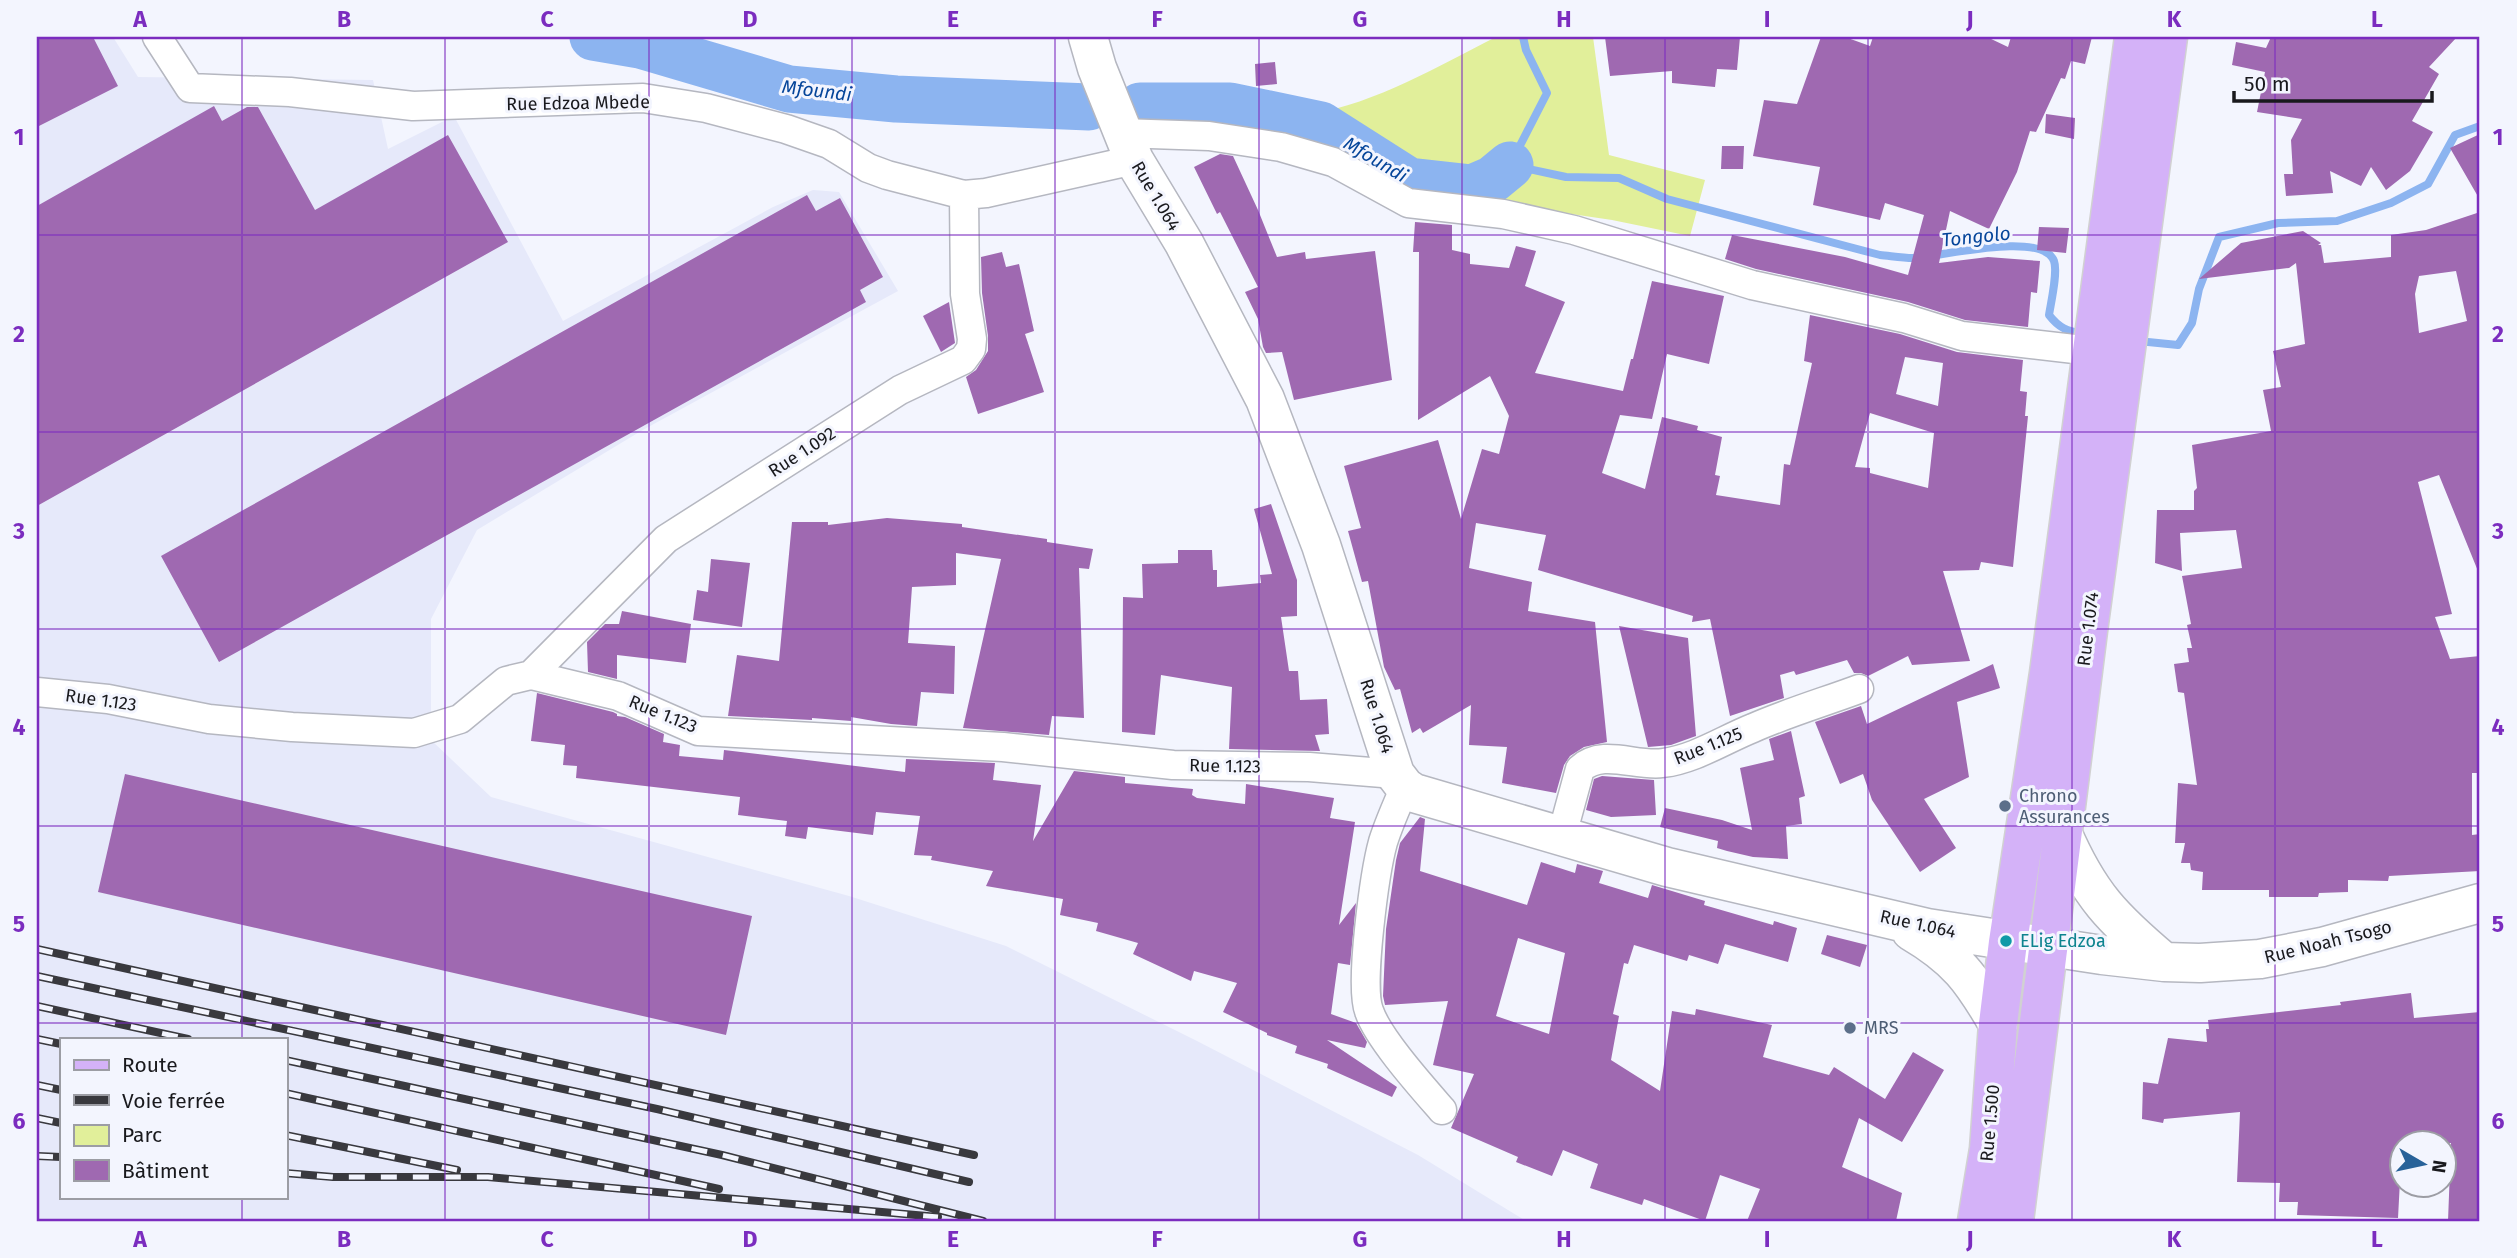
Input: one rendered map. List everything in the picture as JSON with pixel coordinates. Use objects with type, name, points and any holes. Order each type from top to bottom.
[{"type":"main road","name":"Rue 1.064","points":[[1088,37],[1097,68],[1128,146],[1184,243],[1265,399],[1321,545],[1400,780],[1414,793],[1667,867],[1927,928],[2048,948]]},
{"type":"main road","name":"Rue 1.074","points":[[1998,1024],[2008,942],[2072,629],[2108,352],[2134,37]]},
{"type":"main road","name":"Rue 1.074","points":[[2108,352],[2168,37]]},
{"type":"main road","name":"Rue 1.074","points":[[2014,1221],[2062,832],[2072,629]]},
{"type":"main road","points":[[2062,832],[2074,861],[2105,909],[2164,962]]},
{"type":"main road","name":"Rue Noah Tsogo","points":[[2048,948],[2164,962],[2200,963],[2272,957],[2322,947],[2480,903]]},
{"type":"main road","points":[[1870,914],[1908,930],[1955,961],[1998,1024]]},
{"type":"main road","name":"Rue 1.500","points":[[1977,1221],[1989,1149],[1998,1024]]},
{"type":"street","name":"Rue Edzoa Mbede","points":[[157,37],[190,88],[290,92],[413,106],[643,98],[706,108],[786,129],[829,144],[867,169],[964,195],[986,194],[1128,146],[1209,136],[1281,147],[1333,162],[1408,203],[1503,214],[1574,230],[1752,285],[1904,318],[1962,335],[2108,352]]},
{"type":"street","name":"Rue 1.092","points":[[531,675],[666,539],[900,390],[963,360],[971,349],[972,339],[965,294],[964,195]]},
{"type":"street","name":"Rue 1.123","points":[[37,692],[108,699],[209,719],[292,727],[414,733],[460,719],[506,681],[531,675],[618,696],[698,731],[1003,747],[1173,765],[1309,767],[1400,780]]},
{"type":"street","name":"Rue 1.125","points":[[1562,835],[1580,769],[1587,762],[1600,759],[1660,764],[1686,758],[1755,727],[1859,689]]},
{"type":"street","points":[[1400,780],[1380,856],[1364,993],[1369,1013],[1384,1036],[1442,1110]]},
{"type":"shaded area","points":[[37,37],[113,37],[138,77],[373,80],[388,149],[454,116],[563,321],[773,207],[813,190],[839,192],[898,291],[641,431],[477,530],[431,619],[431,740],[491,797],[849,896],[1006,946],[1418,1155],[1526,1221],[37,1221]]},
{"type":"green space","points":[[1496,37],[1593,37],[1609,155],[1705,180],[1690,236],[1612,220],[1402,189],[1314,143],[1311,114],[1336,109],[1383,92]]},
{"type":"building","points":[[37,37],[93,37],[118,86],[37,127]]},
{"type":"building","points":[[1605,37],[1740,37],[1737,70],[1717,69],[1715,87],[1672,83],[1672,71],[1610,76]]},
{"type":"building","points":[[1821,37],[1845,37],[1870,46],[1873,37],[1987,37],[2008,47],[2011,37],[2092,37],[2085,64],[2071,61],[2065,79],[2061,78],[2036,132],[2030,131],[2017,172],[1989,229],[1950,211],[1939,263],[1988,257],[2040,261],[2037,293],[2031,292],[2028,327],[1965,320],[1908,302],[1756,269],[1725,259],[1732,235],[1845,257],[1908,275],[1924,215],[1885,203],[1880,220],[1813,205],[1820,167],[1753,156],[1764,100],[1797,104]]},
{"type":"building","points":[[2271,37],[2457,37],[2429,67],[2439,74],[2412,121],[2433,132],[2410,171],[2386,190],[2371,167],[2361,186],[2330,171],[2333,193],[2286,196],[2284,174],[2293,174],[2291,140],[2302,119],[2257,112],[2265,72],[2232,65],[2236,42],[2266,48]]},
{"type":"building","points":[[1275,62],[1277,84],[1256,86],[1255,64]]},
{"type":"building","points":[[214,106],[222,121],[247,107],[258,107],[315,210],[448,135],[508,242],[37,506],[37,206]]},
{"type":"building","points":[[2046,114],[2075,118],[2074,139],[2045,133]]},
{"type":"building","points":[[2480,134],[2480,200],[2450,148]]},
{"type":"building","points":[[1722,146],[1744,146],[1743,169],[1721,169]]},
{"type":"building","points":[[1220,154],[1233,156],[1277,257],[1305,252],[1306,259],[1375,251],[1392,380],[1294,400],[1282,352],[1266,353],[1258,319],[1245,292],[1258,287],[1194,167]]},
{"type":"building","points":[[807,195],[816,211],[840,198],[883,277],[860,290],[866,302],[219,662],[161,556]]},
{"type":"building","points":[[2480,212],[2480,576],[2439,475],[2418,482],[2452,614],[2435,617],[2450,659],[2480,656],[2480,773],[2472,773],[2472,835],[2480,834],[2480,871],[2389,876],[2388,881],[2348,880],[2348,892],[2319,893],[2318,897],[2269,897],[2269,890],[2202,890],[2203,872],[2191,870],[2190,863],[2181,863],[2185,843],[2175,843],[2178,783],[2197,785],[2184,693],[2178,692],[2174,664],[2189,662],[2187,648],[2192,648],[2187,625],[2191,624],[2182,576],[2242,568],[2236,530],[2180,533],[2182,571],[2155,563],[2157,510],[2194,510],[2194,491],[2197,488],[2192,445],[2271,431],[2263,390],[2281,387],[2273,351],[2305,344],[2296,263],[2289,268],[2199,279],[2241,243],[2303,231],[2321,243],[2318,245],[2321,245],[2324,263],[2391,257],[2391,235],[2426,230]],"holes":[[[2456,271],[2467,321],[2419,333],[2415,294],[2419,276]]]},
{"type":"building","points":[[1415,222],[1452,225],[1452,250],[1470,254],[1470,264],[1509,268],[1516,246],[1536,251],[1525,286],[1565,302],[1535,373],[1623,391],[1652,281],[1724,296],[1709,364],[1667,354],[1652,419],[1620,415],[1602,473],[1645,489],[1662,417],[1698,426],[1697,430],[1722,437],[1715,475],[1720,476],[1716,495],[1780,505],[1784,464],[1790,465],[1812,363],[1804,361],[1810,315],[1900,334],[1957,352],[2023,360],[2020,391],[2027,392],[2025,416],[2028,416],[2013,567],[1981,562],[1979,570],[1943,571],[1970,661],[1912,665],[1908,656],[1868,676],[1854,673],[1847,660],[1796,675],[1794,671],[1780,675],[1784,698],[1730,716],[1710,619],[1692,622],[1693,616],[1538,570],[1546,535],[1476,523],[1469,568],[1532,582],[1528,611],[1595,622],[1607,742],[1584,747],[1570,756],[1564,765],[1556,793],[1502,783],[1507,747],[1469,745],[1471,705],[1423,733],[1420,728],[1412,733],[1400,689],[1395,690],[1384,667],[1368,581],[1362,582],[1348,531],[1361,528],[1344,466],[1438,440],[1461,519],[1482,449],[1499,454],[1509,416],[1490,376],[1418,420],[1419,252],[1413,252]],"holes":[[[1905,357],[1943,363],[1938,406],[1896,394]],[[1870,413],[1934,433],[1928,488],[1870,473],[1870,468],[1855,467]]]},
{"type":"building","points":[[2039,227],[2069,228],[2066,253],[2037,250]]},
{"type":"building","points":[[1002,252],[1006,267],[1019,264],[1034,331],[1025,334],[1044,392],[978,414],[966,377],[976,370],[988,351],[981,257]]},
{"type":"building","points":[[949,302],[955,343],[941,352],[923,316]]},
{"type":"building","points":[[1271,504],[1297,580],[1297,616],[1281,617],[1289,671],[1298,671],[1300,700],[1327,699],[1329,734],[1315,735],[1320,751],[1229,749],[1232,687],[1161,675],[1155,735],[1122,732],[1123,597],[1143,598],[1142,564],[1178,563],[1178,550],[1212,550],[1213,570],[1217,570],[1217,587],[1261,583],[1260,575],[1272,574],[1254,509]]},
{"type":"building","points":[[887,518],[962,524],[962,527],[1047,539],[1047,542],[1093,549],[1089,569],[1079,568],[1084,718],[1052,716],[1049,735],[963,728],[1001,559],[956,553],[956,585],[912,587],[908,643],[955,646],[954,694],[921,692],[917,726],[851,717],[851,721],[728,716],[737,655],[779,661],[792,522],[828,522],[828,525]]},
{"type":"building","points":[[711,559],[750,563],[742,627],[693,620],[697,590],[708,592]]},
{"type":"building","points":[[622,611],[691,624],[686,663],[617,655],[617,679],[588,672],[587,642],[605,624],[619,624]]},
{"type":"building","points":[[1619,626],[1688,638],[1696,736],[1671,745],[1648,747]]},
{"type":"building","points":[[1993,664],[2000,688],[1957,702],[1969,777],[1924,799],[1956,848],[1920,872],[1872,800],[1863,774],[1840,784],[1815,722],[1861,706],[1867,724]]},
{"type":"building","points":[[537,693],[613,712],[664,734],[663,742],[680,745],[679,756],[723,760],[724,750],[905,772],[906,759],[995,763],[993,780],[1041,785],[1033,841],[1074,771],[1125,777],[1125,783],[1193,789],[1192,795],[1197,798],[1245,804],[1246,784],[1334,798],[1330,818],[1355,822],[1339,925],[1356,903],[1350,965],[1338,963],[1331,1014],[1356,1023],[1367,1042],[1365,1048],[1327,1040],[1397,1087],[1392,1097],[1327,1068],[1328,1064],[1295,1053],[1297,1046],[1267,1035],[1223,1012],[1237,983],[1194,971],[1191,981],[1133,954],[1138,943],[1096,931],[1098,923],[1060,915],[1063,899],[986,886],[993,871],[931,860],[932,856],[914,855],[920,816],[876,812],[873,835],[808,827],[806,839],[785,836],[787,821],[738,815],[740,797],[576,778],[577,766],[563,765],[565,745],[531,741]]},
{"type":"building","points":[[1791,731],[1805,796],[1799,798],[1802,824],[1786,826],[1788,859],[1753,857],[1727,851],[1717,848],[1718,841],[1660,827],[1665,808],[1722,820],[1752,830],[1740,768],[1774,760],[1769,739]]},
{"type":"building","points":[[125,774],[752,916],[726,1035],[98,892]]},
{"type":"building","points":[[1602,776],[1654,780],[1656,815],[1611,817],[1586,810],[1594,779]]},
{"type":"building","points":[[1420,817],[1425,819],[1420,871],[1527,905],[1541,862],[1575,873],[1577,864],[1603,871],[1599,883],[1648,898],[1652,885],[1705,901],[1704,905],[1773,925],[1774,921],[1797,928],[1788,962],[1725,944],[1718,964],[1689,955],[1687,961],[1634,945],[1628,964],[1624,963],[1613,1014],[1619,1016],[1611,1060],[1660,1091],[1672,1011],[1695,1015],[1696,1009],[1772,1025],[1763,1057],[1829,1075],[1834,1067],[1885,1099],[1913,1052],[1944,1070],[1902,1142],[1859,1118],[1842,1167],[1902,1193],[1896,1221],[1747,1221],[1760,1189],[1720,1175],[1705,1221],[1644,1199],[1642,1205],[1590,1188],[1598,1164],[1563,1150],[1552,1176],[1516,1162],[1518,1157],[1451,1128],[1474,1074],[1433,1065],[1448,1001],[1385,1005],[1383,996],[1386,929],[1400,843]],"holes":[[[1518,938],[1565,953],[1549,1034],[1496,1016]]]},
{"type":"building","points":[[1827,935],[1867,945],[1860,967],[1821,954]]},
{"type":"building","points":[[2411,993],[2414,1018],[2480,1012],[2480,1221],[2448,1221],[2449,1198],[2458,1198],[2458,1128],[2388,1128],[2388,1198],[2399,1198],[2398,1218],[2297,1215],[2298,1202],[2279,1202],[2280,1183],[2237,1182],[2240,1112],[2164,1119],[2163,1123],[2142,1119],[2143,1082],[2158,1084],[2168,1038],[2207,1042],[2208,1020],[2341,1005],[2340,1002]]},
{"type":"waterway","name":"Mfoundi","points":[[593,37],[640,45],[789,89],[896,99],[1089,107]]},
{"type":"waterway","name":"Tongolo","points":[[1523,37],[1526,50],[1547,93],[1510,165],[1566,177],[1619,178],[1667,199],[1880,255],[1913,258],[1989,247],[2031,247],[2046,252],[2054,261],[2055,279],[2049,315],[2064,328],[2083,334]]},
{"type":"waterway","name":"Mfoundi","points":[[1140,106],[1230,106],[1321,125],[1409,181],[1472,188],[1493,179],[1510,165]]},
{"type":"waterway","name":"Tongolo","points":[[2138,341],[2178,345],[2192,323],[2199,289],[2219,237],[2278,223],[2337,221],[2391,203],[2428,184],[2455,135],[2480,126]]},
{"type":"railway","points":[[37,949],[974,1155]]},
{"type":"railway","points":[[37,976],[657,1109],[969,1182]]},
{"type":"railway","points":[[37,1006],[183,1038]]},
{"type":"railway","points":[[37,1039],[60,1044]]},
{"type":"railway","points":[[287,1060],[722,1155],[983,1221]]},
{"type":"railway","points":[[37,1085],[60,1090]]},
{"type":"railway","points":[[287,1093],[719,1189]]},
{"type":"railway","points":[[37,1118],[60,1123]]},
{"type":"railway","points":[[287,1135],[457,1170]]},
{"type":"railway","points":[[37,1156],[60,1157]]},
{"type":"railway","points":[[287,1173],[333,1177],[488,1177],[938,1217]]},
{"type":"place","name":"Chrono Assurances","points":[[2005,806]]},
{"type":"place","name":"ELig Edzoa","points":[[2006,941]]},
{"type":"place","name":"MRS","points":[[1850,1028]]}]
